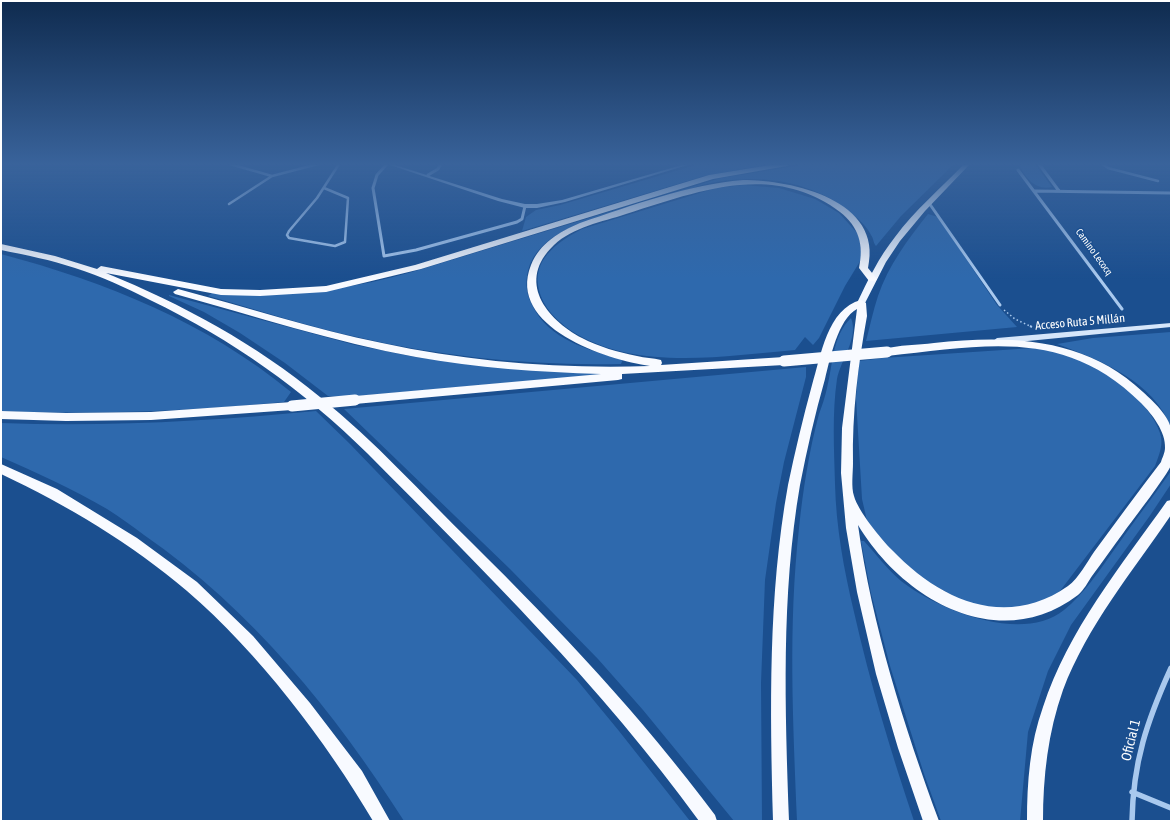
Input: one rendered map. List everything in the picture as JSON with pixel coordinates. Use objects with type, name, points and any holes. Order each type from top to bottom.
[{"type":"highway","points":[[1,247],[70,263],[193,288],[221,292],[260,294],[326,288],[360,282],[418,267],[629,202]]},
{"type":"highway","points":[[657,202],[583,225],[560,236],[543,252],[533,273],[531,283],[533,293],[541,311],[564,333],[590,346],[645,361],[708,366]]},
{"type":"highway","points":[[829,202],[851,218],[864,235],[867,250],[863,268],[872,279]]},
{"type":"highway","points":[[70,263],[343,338],[450,359],[547,368],[582,369],[708,366],[784,361],[991,342],[1048,347],[1084,358],[1115,374],[1140,395],[1162,421],[1168,435],[1171,448],[1166,464],[1075,589],[1060,601],[1044,609],[1027,614],[1006,615],[979,612],[953,604],[930,592],[894,562],[871,536],[848,496]]},
{"type":"highway","points":[[70,263],[107,277],[195,318],[260,357],[337,418],[550,632],[607,695],[683,784],[709,821]]},
{"type":"highway","points":[[781,821],[779,656],[784,561],[794,487],[807,421],[832,341],[844,313],[861,303],[862,316],[850,394],[847,451],[848,496],[859,567],[884,679],[931,821]]},
{"type":"highway","points":[[1,415],[66,417],[151,416],[292,406],[671,372],[708,366]]},
{"type":"highway","points":[[1,469],[53,493],[132,542],[192,587],[248,641],[305,708],[356,778],[382,821]]},
{"type":"highway","points":[[1035,821],[1037,777],[1042,740],[1052,702],[1062,674],[1093,620],[1171,505]]},
{"type":"main road","points":[[861,303],[872,279],[897,239],[929,203]]},
{"type":"main road","name":"Acceso Ruta 5 Millán","points":[[991,342],[1171,325]]},
{"type":"street","points":[[375,202],[384,256],[416,250],[518,222],[522,219],[525,206]]},
{"type":"street","points":[[510,202],[525,206],[537,206],[556,202]]},
{"type":"street","name":"Camino Lecocq","points":[[1043,202],[1122,309]]},
{"type":"street","points":[[929,203],[946,225],[1000,306]]},
{"type":"street","name":"Oficial 1","points":[[1132,821],[1132,792],[1140,750],[1150,716],[1171,668]]},
{"type":"street","points":[[1132,792],[1171,808]]},
{"type":"lane","points":[[313,202],[287,235],[289,238],[335,246],[345,242],[348,202]]},
{"type":"path","points":[[1000,306],[1015,319],[1036,329],[1041,337]]},
{"type":"shaded area","points":[[569,202],[617,202],[522,231],[526,217],[536,210]]},
{"type":"shaded area","points":[[641,202],[648,202],[586,222],[559,234],[547,242],[537,252],[530,264],[527,274],[526,285],[528,295],[539,317],[548,327],[571,342],[597,352],[623,359],[621,364],[521,362],[422,350],[338,333],[208,296],[212,293],[263,294],[313,291],[363,284],[412,272]]},
{"type":"shaded area","points":[[669,202],[821,202],[839,213],[859,235],[862,258],[845,286],[819,338],[813,345],[805,337],[795,350],[709,357],[680,358],[650,356],[622,352],[595,343],[570,330],[554,316],[545,305],[538,285],[540,266],[558,244],[582,229]]},
{"type":"shaded area","points":[[836,202],[915,202],[901,216],[876,246],[873,238],[863,224]]},
{"type":"shaded area","points":[[928,214],[938,217],[997,305],[1017,327],[866,341],[876,302],[887,274],[906,243]]},
{"type":"shaded area","points":[[1,254],[79,278],[154,307],[225,345],[258,367],[291,392],[284,402],[213,408],[72,413],[1,411]]},
{"type":"shaded area","points":[[169,295],[355,345],[415,357],[453,362],[619,373],[346,397],[328,396],[285,363],[240,333],[204,312]]},
{"type":"shaded area","points":[[851,318],[853,333],[839,371],[834,405],[835,484],[841,548],[860,639],[889,743],[914,821],[797,821],[792,638],[793,601],[799,528],[809,456],[815,428],[829,379],[834,351],[840,333]]},
{"type":"shaded area","points":[[1171,332],[1171,428],[1163,412],[1152,397],[1139,385],[1124,374],[1091,357],[1057,344],[1093,338]]},
{"type":"shaded area","points":[[1033,348],[1048,350],[1072,357],[1085,362],[1111,377],[1136,397],[1146,408],[1160,433],[1161,445],[1155,466],[1060,591],[1041,603],[1001,610],[964,602],[904,568],[867,521],[862,499],[856,398],[859,361],[883,358]]},
{"type":"shaded area","points":[[806,367],[806,377],[784,462],[776,503],[765,580],[761,683],[762,821],[734,821],[643,710],[598,659],[510,569],[344,409]]},
{"type":"shaded area","points":[[316,411],[350,444],[577,680],[690,821],[404,821],[349,740],[319,702],[255,629],[220,596],[183,564],[112,512],[68,488],[1,457],[1,423],[119,424],[237,418]]},
{"type":"shaded area","points":[[1171,471],[1171,484],[1071,625],[1048,671],[1028,732],[1020,821],[941,821],[924,774],[890,666],[871,593],[861,541],[864,541],[901,581],[936,603],[981,619],[1004,623],[1026,624],[1046,620],[1064,610],[1085,590]]}]
